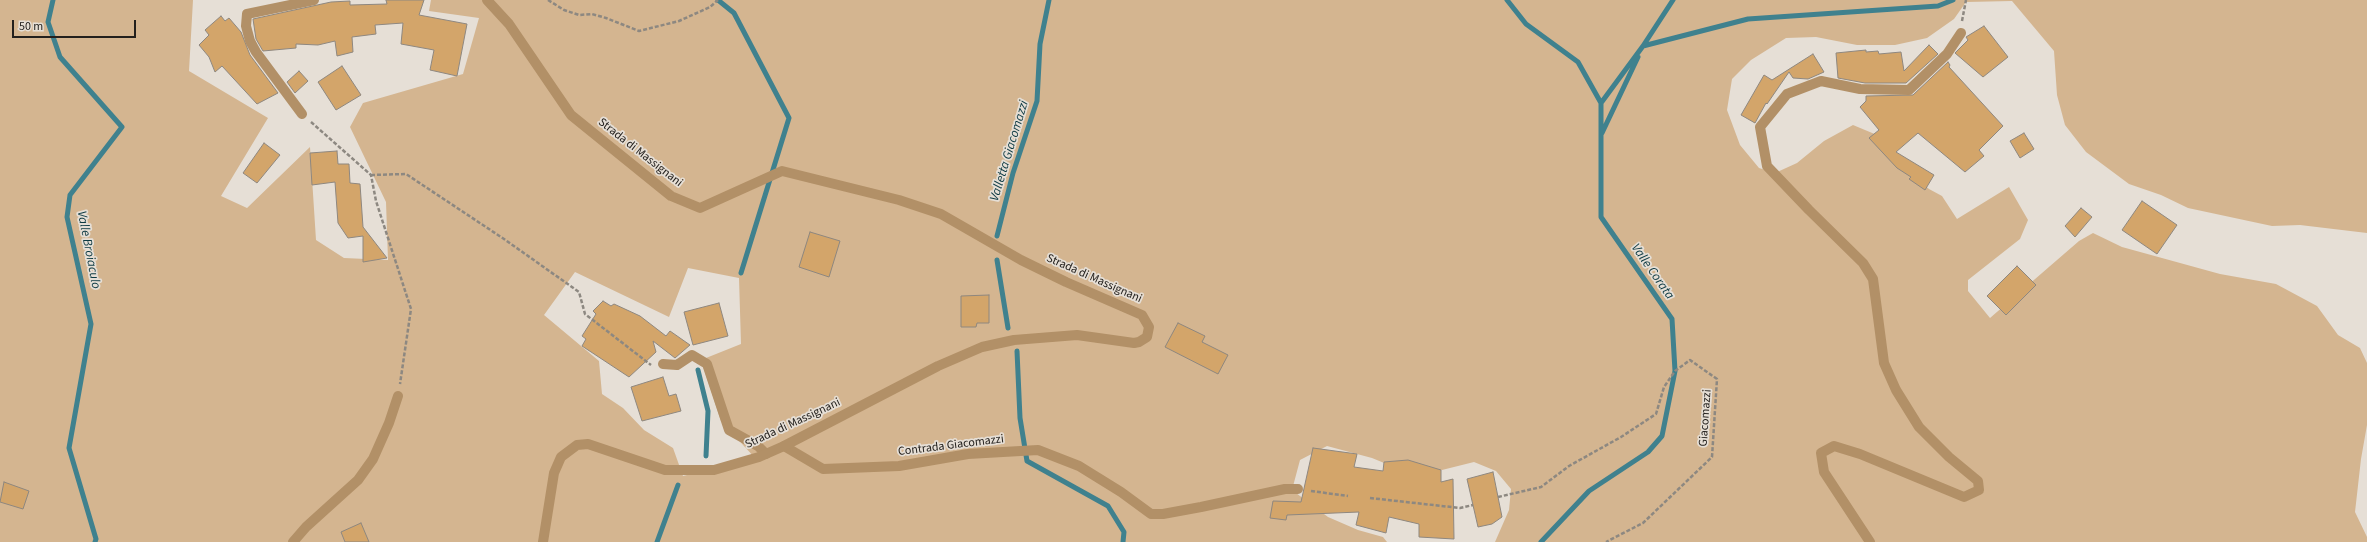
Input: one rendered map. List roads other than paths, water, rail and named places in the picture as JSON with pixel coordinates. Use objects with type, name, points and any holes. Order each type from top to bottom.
[{"type":"street","points":[[302,114],[256,52],[250,41],[246,26],[247,14],[314,0]]},
{"type":"street","name":"Strada di Massignani","points":[[487,0],[509,24],[571,116],[671,196],[700,208],[782,171],[899,200],[940,214],[1021,260],[1066,282],[1142,315],[1148,322],[1147,336],[1139,342],[1077,335],[1014,340],[982,347],[938,366],[784,446],[766,454],[714,470],[665,470],[588,444],[577,445],[561,457],[554,473],[543,542]]},
{"type":"street","points":[[1870,542],[1824,472],[1821,453],[1834,446],[1853,452],[1964,497],[1979,490],[1978,481],[1949,457],[1919,427],[1900,396],[1884,362],[1873,279],[1863,263],[1767,166],[1760,128],[1787,94],[1821,81],[1860,89],[1909,90],[1946,54],[1961,33]]},
{"type":"street","points":[[663,364],[677,364],[692,355],[707,364],[729,430],[758,446],[766,454]]},
{"type":"street","points":[[293,542],[306,527],[358,480],[372,459],[389,423],[398,396]]},
{"type":"street","name":"Contrada Giacomazzi","points":[[784,446],[823,469],[899,466],[968,454],[1038,450],[1079,466],[1121,492],[1151,514],[1163,514],[1201,507],[1284,489],[1298,489]]},
{"type":"waterway","name":"Valle Broiaculo","points":[[53,0],[48,22],[60,57],[122,127],[70,195],[67,217],[91,324],[69,448],[96,539],[95,542]]},
{"type":"waterway","points":[[718,0],[734,13],[789,118],[741,273]]},
{"type":"waterway","name":"Valletta Giacomazzi","points":[[997,236],[1013,173],[1037,101],[1040,44],[1049,0]]},
{"type":"waterway","name":"Valle Corata","points":[[1507,0],[1526,24],[1578,62],[1601,103],[1601,217],[1672,319],[1675,371],[1662,436],[1648,452],[1589,491],[1541,542]]},
{"type":"waterway","points":[[1643,46],[1673,0]]},
{"type":"waterway","points":[[1601,103],[1643,46],[1748,19],[1938,6],[1953,0]]},
{"type":"waterway","points":[[1602,133],[1638,57]]},
{"type":"waterway","name":"Valletta Giacomazzi","points":[[997,260],[1008,328]]},
{"type":"waterway","name":"Valletta Giacomazzi","points":[[1017,351],[1020,418],[1027,461],[1108,506],[1124,532],[1123,542]]},
{"type":"waterway","points":[[698,370],[708,411],[706,456]]},
{"type":"waterway","points":[[657,542],[678,485]]}]
